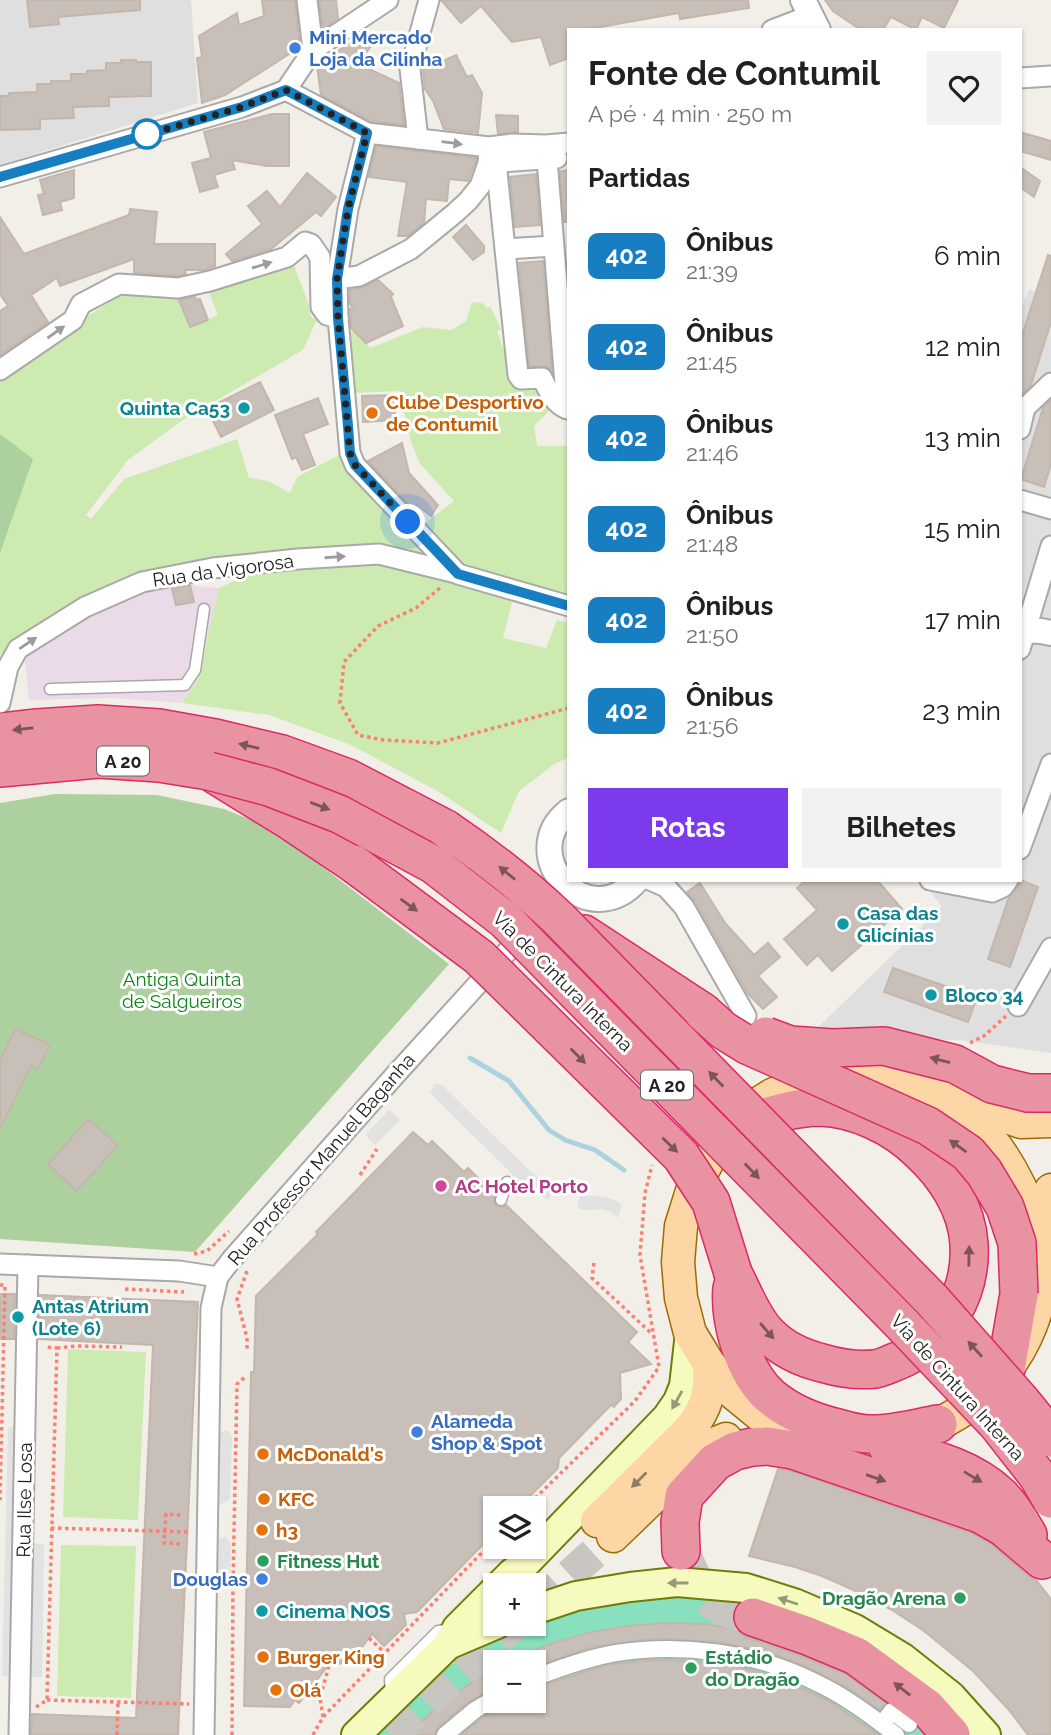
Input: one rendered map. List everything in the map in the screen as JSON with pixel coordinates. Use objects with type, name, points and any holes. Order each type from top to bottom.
[{"type":"highway","name":"Via de Cintura Interna","points":[[0,732],[98,724],[159,728],[215,738],[282,754],[348,778],[446,829],[527,889],[542,921],[933,1300],[1051,1438]]},
{"type":"highway","name":"Via de Cintura Interna","points":[[0,768],[98,759],[159,763],[209,771],[269,786],[339,814],[434,865],[505,920],[902,1324],[988,1415],[1037,1475],[1051,1499]]},
{"type":"highway","points":[[209,771],[343,857],[479,957],[681,1156],[711,1202],[733,1273],[752,1311],[765,1331],[782,1346],[808,1360],[843,1369],[876,1369],[905,1358],[926,1345],[945,1326],[958,1304],[968,1269],[969,1243],[965,1221],[953,1191],[933,1164],[911,1143],[881,1124],[851,1112],[820,1107],[784,1112],[732,1128]]},
{"type":"highway","points":[[542,921],[703,1013],[790,1045],[833,1048],[884,1046],[955,1064],[992,1084],[1028,1093],[1051,1093]]},
{"type":"highway","points":[[703,1013],[723,1031],[747,1045],[928,1126],[968,1153],[984,1172],[1005,1207],[1017,1243],[1019,1294],[1006,1370]]},
{"type":"highway","points":[[733,1273],[734,1322],[739,1342],[755,1377],[769,1395],[787,1409],[822,1424],[870,1434],[938,1424]]},
{"type":"highway","points":[[681,1551],[680,1522],[684,1496],[715,1462],[735,1451],[766,1446],[793,1450],[980,1514],[1003,1527],[1047,1566]]},
{"type":"highway","points":[[887,1446],[953,1465],[978,1479],[999,1495],[1017,1515],[1047,1566]]},
{"type":"highway","points":[[753,1618],[808,1636],[856,1656],[927,1708],[951,1735]]},
{"type":"main road","points":[[1049,1199],[1042,1240],[1043,1282],[1028,1335],[1006,1370],[986,1392],[966,1409],[907,1441],[887,1446],[851,1447],[827,1444],[793,1432],[761,1415],[732,1392],[709,1364],[690,1334],[681,1298],[678,1262],[681,1226],[692,1191],[709,1159],[743,1113],[772,1095],[805,1082],[844,1074],[891,1077],[1021,1122],[1051,1121]]},
{"type":"main road","points":[[948,1097],[989,1138],[1008,1165],[1024,1194],[1042,1240]]},
{"type":"main road","points":[[512,1573],[527,1562],[667,1417],[684,1386],[690,1334]]},
{"type":"main road","points":[[709,1364],[709,1391],[698,1419],[605,1529],[701,1451],[718,1442],[753,1432],[793,1432]]},
{"type":"main road","points":[[684,1496],[701,1451]]},
{"type":"main road","points":[[546,1606],[576,1597],[677,1582],[746,1588],[793,1602],[855,1629],[903,1658],[951,1696],[986,1735]]},
{"type":"main road","points":[[356,1735],[483,1603]]},
{"type":"main road","points":[[452,1637],[483,1628]]},
{"type":"street","points":[[307,0],[313,50]]},
{"type":"street","points":[[0,177],[242,107],[286,90],[313,50],[388,0]]},
{"type":"street","points":[[418,139],[410,69],[429,0]]},
{"type":"street","points":[[777,28],[810,15]]},
{"type":"street","points":[[1022,78],[1051,76]]},
{"type":"street","points":[[286,90],[367,133],[418,139],[491,157],[567,157]]},
{"type":"street","points":[[367,133],[348,209],[337,279],[350,453],[355,465],[458,574]]},
{"type":"street","points":[[337,279],[359,276],[411,249],[468,201],[480,186],[491,157],[512,144],[567,144]]},
{"type":"street","points":[[491,157],[506,249],[518,375],[521,379],[542,379],[560,406],[567,409]]},
{"type":"street","points":[[547,159],[567,398]]},
{"type":"street","points":[[0,370],[74,320],[81,304],[119,284],[178,288],[210,281],[287,257],[305,242],[311,244],[320,257],[321,307],[327,315],[338,318]]},
{"type":"street","points":[[506,249],[553,246]]},
{"type":"street","points":[[1022,421],[1025,408],[1051,383]]},
{"type":"street","points":[[1022,501],[1051,509]]},
{"type":"street","points":[[1051,546],[1022,636],[1051,633]]},
{"type":"street","name":"Rua da Vigorosa","points":[[0,703],[8,667],[18,649],[85,607],[142,582],[213,568],[379,554],[567,605]]},
{"type":"street","points":[[1022,844],[1051,764]]},
{"type":"street","name":"Rua Professor Manuel Baganha","points":[[542,921],[551,859],[550,844],[554,828],[567,813]]},
{"type":"street","points":[[551,859],[555,873],[564,885],[590,898]]},
{"type":"street","name":"Rua Professor Manuel Baganha","points":[[204,1735],[211,1308],[218,1277],[396,1074],[542,921],[558,909],[590,898],[604,899],[618,895],[635,882]]},
{"type":"street","points":[[655,882],[666,887],[684,907],[746,1016]]},
{"type":"street","points":[[940,882],[992,892],[1003,887],[1007,882]]},
{"type":"street","points":[[1018,1006],[1051,948]]},
{"type":"street","points":[[0,1265],[179,1270],[218,1277]]},
{"type":"street","name":"Rua Ilse Losa","points":[[19,1735],[28,1265]]},
{"type":"street","points":[[546,1673],[566,1665],[616,1653],[666,1649],[717,1652],[767,1663],[814,1681],[859,1706],[896,1735]]},
{"type":"street","points":[[445,1735],[483,1705]]},
{"type":"street","points":[[882,1724],[892,1712],[909,1724]]},
{"type":"lane","points":[[50,688],[185,685],[195,670],[204,609]]},
{"type":"lane","points":[[504,934],[542,921]]},
{"type":"lane","points":[[475,964],[485,954]]},
{"type":"lane","points":[[501,1200],[506,1182]]},
{"type":"path","points":[[458,574],[416,608],[378,626],[344,662],[340,703],[358,735],[383,740],[438,743],[567,709]]},
{"type":"path","points":[[360,1175],[377,1150]]},
{"type":"path","points":[[594,1263],[592,1278],[653,1334]]},
{"type":"path","points":[[247,1269],[237,1299],[247,1338],[247,1351]]},
{"type":"path","points":[[0,1285],[5,1285],[0,1500]]},
{"type":"path","points":[[125,1289],[190,1292]]},
{"type":"path","points":[[44,1347],[122,1347]]},
{"type":"path","points":[[47,1700],[57,1348]]},
{"type":"path","points":[[232,1735],[237,1384],[244,1377]]},
{"type":"path","points":[[180,1544],[164,1543],[166,1514],[182,1515]]},
{"type":"path","points":[[51,1528],[197,1532]]},
{"type":"path","points":[[313,1735],[323,1717],[483,1551]]},
{"type":"path","points":[[369,1638],[385,1653]]},
{"type":"path","points":[[323,1717],[320,1698],[330,1662]]},
{"type":"path","points":[[33,1708],[47,1700],[195,1704]]},
{"type":"path","points":[[117,1735],[118,1703]]},
{"type":"shaded area","points":[[0,0],[191,0],[198,103],[0,165]]},
{"type":"shaded area","points":[[1029,289],[1051,298],[1051,1053],[960,1040],[821,1036],[812,1033],[942,907],[923,882],[1022,882],[1022,307]]},
{"type":"shaded area","points":[[191,581],[196,586],[219,588],[198,680],[182,703],[112,698],[29,700],[24,654],[86,615],[144,592]]},
{"type":"shaded area","points":[[435,1083],[442,1085],[530,1171],[551,1185],[550,1200],[520,1182],[430,1093]]},
{"type":"shaded area","points":[[389,1110],[400,1120],[375,1145],[365,1135]]},
{"type":"shaded area","points":[[580,1195],[606,1197],[616,1201],[622,1205],[618,1218],[602,1209],[577,1208]]},
{"type":"shaded area","points":[[8,1427],[18,1427],[11,1677],[2,1676]]},
{"type":"shaded area","points":[[228,1430],[232,1437],[230,1499],[216,1507],[218,1432]]},
{"type":"shaded area","points":[[226,1537],[231,1543],[230,1578],[215,1587],[216,1539]]},
{"type":"shaded area","points":[[32,1544],[44,1544],[42,1677],[31,1677]]},
{"type":"green space","points":[[294,264],[311,317],[317,320],[303,350],[183,420],[128,460],[86,515],[91,519],[124,479],[237,439],[249,478],[268,481],[290,493],[297,477],[339,455],[431,557],[140,574],[97,591],[15,641],[0,655],[0,376],[125,291],[177,295],[197,324],[218,315],[207,288],[279,265]]},
{"type":"green space","points":[[472,302],[482,303],[487,308],[490,306],[501,329],[497,332],[516,380],[539,380],[553,407],[534,426],[537,446],[567,446],[567,598],[469,570],[424,524],[454,501],[420,464],[411,442],[399,391],[351,393],[348,336],[354,330],[370,348],[423,327],[451,330],[466,321]]},
{"type":"green space","points":[[0,434],[33,459],[0,553]]},
{"type":"green space","points":[[374,560],[418,570],[512,602],[503,638],[546,648],[557,620],[567,622],[567,758],[553,765],[519,791],[501,833],[439,792],[351,745],[269,715],[182,703],[198,680],[219,588],[259,569]]},
{"type":"green space","name":"Antiga Quinta de Salgueiros","points":[[55,794],[157,795],[224,809],[272,828],[449,964],[195,1252],[0,1239],[0,803]]},
{"type":"green space","points":[[68,1349],[146,1352],[138,1520],[63,1517]]},
{"type":"green space","points":[[61,1545],[136,1546],[131,1698],[57,1696]]},
{"type":"green space","name":"Estádio do Dragão","points":[[658,1597],[698,1597],[754,1605],[937,1735],[372,1735],[437,1674],[470,1652],[499,1636],[546,1636],[546,1618],[580,1607]]},
{"type":"building","points":[[27,0],[140,0],[140,10],[58,17],[59,24],[30,27]]},
{"type":"building","points":[[262,0],[295,0],[300,47],[225,95],[202,103],[197,58],[202,57],[199,36],[237,13],[239,25],[264,16]]},
{"type":"building","points":[[319,0],[336,0],[338,18],[323,29]]},
{"type":"building","points":[[441,0],[748,0],[749,8],[680,19],[679,13],[594,28],[567,28],[567,59],[550,65],[541,37],[512,42],[481,6],[461,23]]},
{"type":"building","points":[[825,0],[958,0],[944,28],[922,17],[917,28],[912,28],[891,17],[884,28],[858,28],[833,11]]},
{"type":"building","points":[[363,35],[371,46],[358,64],[399,83],[404,125],[371,121],[321,95],[317,66],[319,63]]},
{"type":"building","points":[[456,55],[467,77],[472,75],[482,93],[478,133],[444,129],[425,89],[423,70]]},
{"type":"building","points":[[121,60],[151,62],[151,96],[109,97],[109,106],[73,107],[74,118],[40,119],[40,129],[0,130],[0,96],[37,92],[37,84],[71,81],[71,74],[106,70],[106,63],[121,63]]},
{"type":"building","points":[[272,114],[289,114],[289,166],[267,166],[232,160],[235,169],[214,175],[218,187],[200,192],[192,163],[211,158],[204,132]]},
{"type":"building","points":[[496,115],[518,116],[518,132],[498,134]]},
{"type":"building","points":[[1022,133],[1051,141],[1051,160],[1022,152]]},
{"type":"building","points":[[376,146],[476,160],[468,181],[449,179],[447,201],[426,199],[424,223],[407,236],[398,236],[407,182],[369,177]]},
{"type":"building","points":[[1022,168],[1040,181],[1034,197],[1022,188]]},
{"type":"building","points":[[74,170],[74,198],[60,202],[62,210],[43,215],[38,195],[44,194],[40,180]]},
{"type":"building","points":[[567,170],[567,222],[564,222],[560,171]]},
{"type":"building","points":[[307,173],[336,197],[321,216],[316,212],[271,249],[232,261],[226,254],[262,224],[248,206],[267,191],[280,207]]},
{"type":"building","points":[[536,174],[540,225],[515,227],[510,177]]},
{"type":"building","points":[[130,209],[157,212],[154,244],[215,244],[215,266],[204,270],[185,270],[186,274],[177,276],[134,273],[134,259],[60,286],[57,278],[31,295],[48,322],[0,355],[0,311],[8,306],[0,294],[0,217],[24,254],[129,215]]},
{"type":"building","points":[[466,225],[484,246],[484,252],[473,260],[453,237]]},
{"type":"building","points":[[1048,255],[1051,256],[1051,322],[1031,385],[1022,394],[1022,336]]},
{"type":"building","points":[[543,261],[552,371],[548,367],[529,366],[519,263]]},
{"type":"building","points":[[378,280],[393,294],[391,297],[403,326],[366,343],[351,328],[350,309],[353,307],[350,304],[350,290]]},
{"type":"building","points":[[195,297],[196,300],[200,299],[208,320],[190,327],[179,300]]},
{"type":"building","name":"Quinta Ca53","points":[[260,382],[274,410],[221,437],[212,419],[219,415],[214,405]]},
{"type":"building","points":[[394,395],[395,420],[363,422],[362,396]]},
{"type":"building","points":[[318,398],[328,424],[303,434],[315,465],[302,470],[296,457],[292,459],[275,415]]},
{"type":"building","points":[[1051,400],[1051,464],[1044,487],[1022,479],[1043,408]]},
{"type":"building","points":[[402,443],[409,473],[438,505],[431,516],[417,505],[413,509],[368,461]]},
{"type":"building","points":[[190,585],[194,602],[176,605],[172,589]]},
{"type":"building","points":[[1022,881],[1038,887],[1010,967],[988,959],[1009,897]]},
{"type":"building","name":"Casa das Glicínias","points":[[804,882],[879,882],[902,909],[832,971],[818,955],[807,965],[784,939],[817,910],[797,888]]},
{"type":"building","points":[[700,883],[725,923],[754,955],[768,943],[780,957],[758,976],[777,997],[763,1009],[748,994],[695,901],[687,892]]},
{"type":"building","name":"Bloco 34","points":[[893,968],[977,997],[968,1022],[884,992]]},
{"type":"building","points":[[15,1029],[50,1045],[38,1069],[31,1065],[0,1130],[0,1061]]},
{"type":"building","points":[[88,1119],[118,1145],[77,1191],[48,1165]]},
{"type":"building","name":"Alameda Shop & Spot","points":[[413,1132],[428,1145],[432,1141],[464,1172],[468,1168],[495,1195],[496,1205],[506,1205],[637,1332],[628,1342],[651,1364],[620,1373],[621,1399],[614,1407],[611,1405],[559,1458],[558,1468],[530,1496],[483,1496],[483,1544],[417,1612],[404,1614],[406,1625],[384,1646],[372,1634],[347,1662],[330,1663],[299,1703],[295,1700],[290,1707],[244,1706],[251,1372],[254,1372],[256,1296],[318,1234],[316,1232]]},
{"type":"building","points":[[0,1294],[15,1294],[14,1339],[0,1339]]},
{"type":"building","points":[[40,1295],[198,1302],[178,1735],[31,1735],[32,1714],[136,1718],[153,1345],[39,1339]]},
{"type":"building","name":"Dragão Arena","points":[[778,1469],[788,1470],[971,1533],[991,1544],[1036,1580],[1051,1599],[1051,1735],[1028,1735],[973,1671],[924,1631],[892,1610],[822,1576],[749,1556]]},
{"type":"building","points":[[706,1624],[736,1629],[746,1637],[846,1674],[885,1703],[880,1710],[842,1684],[795,1662],[771,1653],[719,1642],[640,1640],[592,1647],[546,1663],[546,1650],[535,1650],[588,1633],[627,1626]]},
{"type":"building","points":[[667,1660],[741,1667],[788,1682],[831,1702],[879,1735],[461,1735],[491,1713],[546,1713],[546,1684],[607,1665]]},
{"type":"building","points":[[483,1675],[483,1693],[438,1727],[435,1735],[405,1735],[445,1701]]},
{"type":"waterway","points":[[470,1058],[509,1081],[549,1130],[565,1140],[595,1150],[624,1170]]},
{"type":"tunnel","points":[[546,1596],[613,1536]]},
{"type":"tunnel","points":[[681,1551],[694,1580],[706,1595],[728,1609],[753,1617]]},
{"type":"tunnel","points":[[391,1735],[502,1636]]},
{"type":"bus line","name":"402","points":[[0,177],[242,107],[286,90],[367,133],[348,209],[337,279],[350,453],[355,465],[458,574],[567,605]]},
{"type":"place","name":"Mini Mercado Loja da Cilinha","points":[[295,48]]},
{"type":"place","name":"Quinta Ca53","points":[[244,408]]},
{"type":"place","name":"Clube Desportivo de Contumil","points":[[372,413]]},
{"type":"place","name":"Casa das Glicínias","points":[[843,924]]},
{"type":"place","name":"Bloco 34","points":[[931,995]]},
{"type":"place","name":"AC Hotel Porto","points":[[441,1186]]},
{"type":"place","name":"Antas Atrium (Lote 6)","points":[[18,1317]]},
{"type":"place","name":"Alameda Shop & Spot","points":[[417,1432]]},
{"type":"place","name":"McDonald's","points":[[263,1454]]},
{"type":"place","name":"KFC","points":[[264,1499]]},
{"type":"place","name":"h3","points":[[262,1530]]},
{"type":"place","name":"Fitness Hut","points":[[263,1561]]},
{"type":"place","name":"Douglas","points":[[262,1579]]},
{"type":"place","name":"Dragão Arena","points":[[960,1598]]},
{"type":"place","name":"Cinema NOS","points":[[262,1611]]},
{"type":"place","name":"Burger King","points":[[263,1657]]},
{"type":"place","name":"Estádio do Dragão","points":[[691,1668]]},
{"type":"place","name":"Olá","points":[[276,1690]]},
{"type":"route","points":[[147,134],[145,135],[242,107],[286,90],[367,133],[348,209],[337,279],[350,453],[355,465],[408,522]]}]
